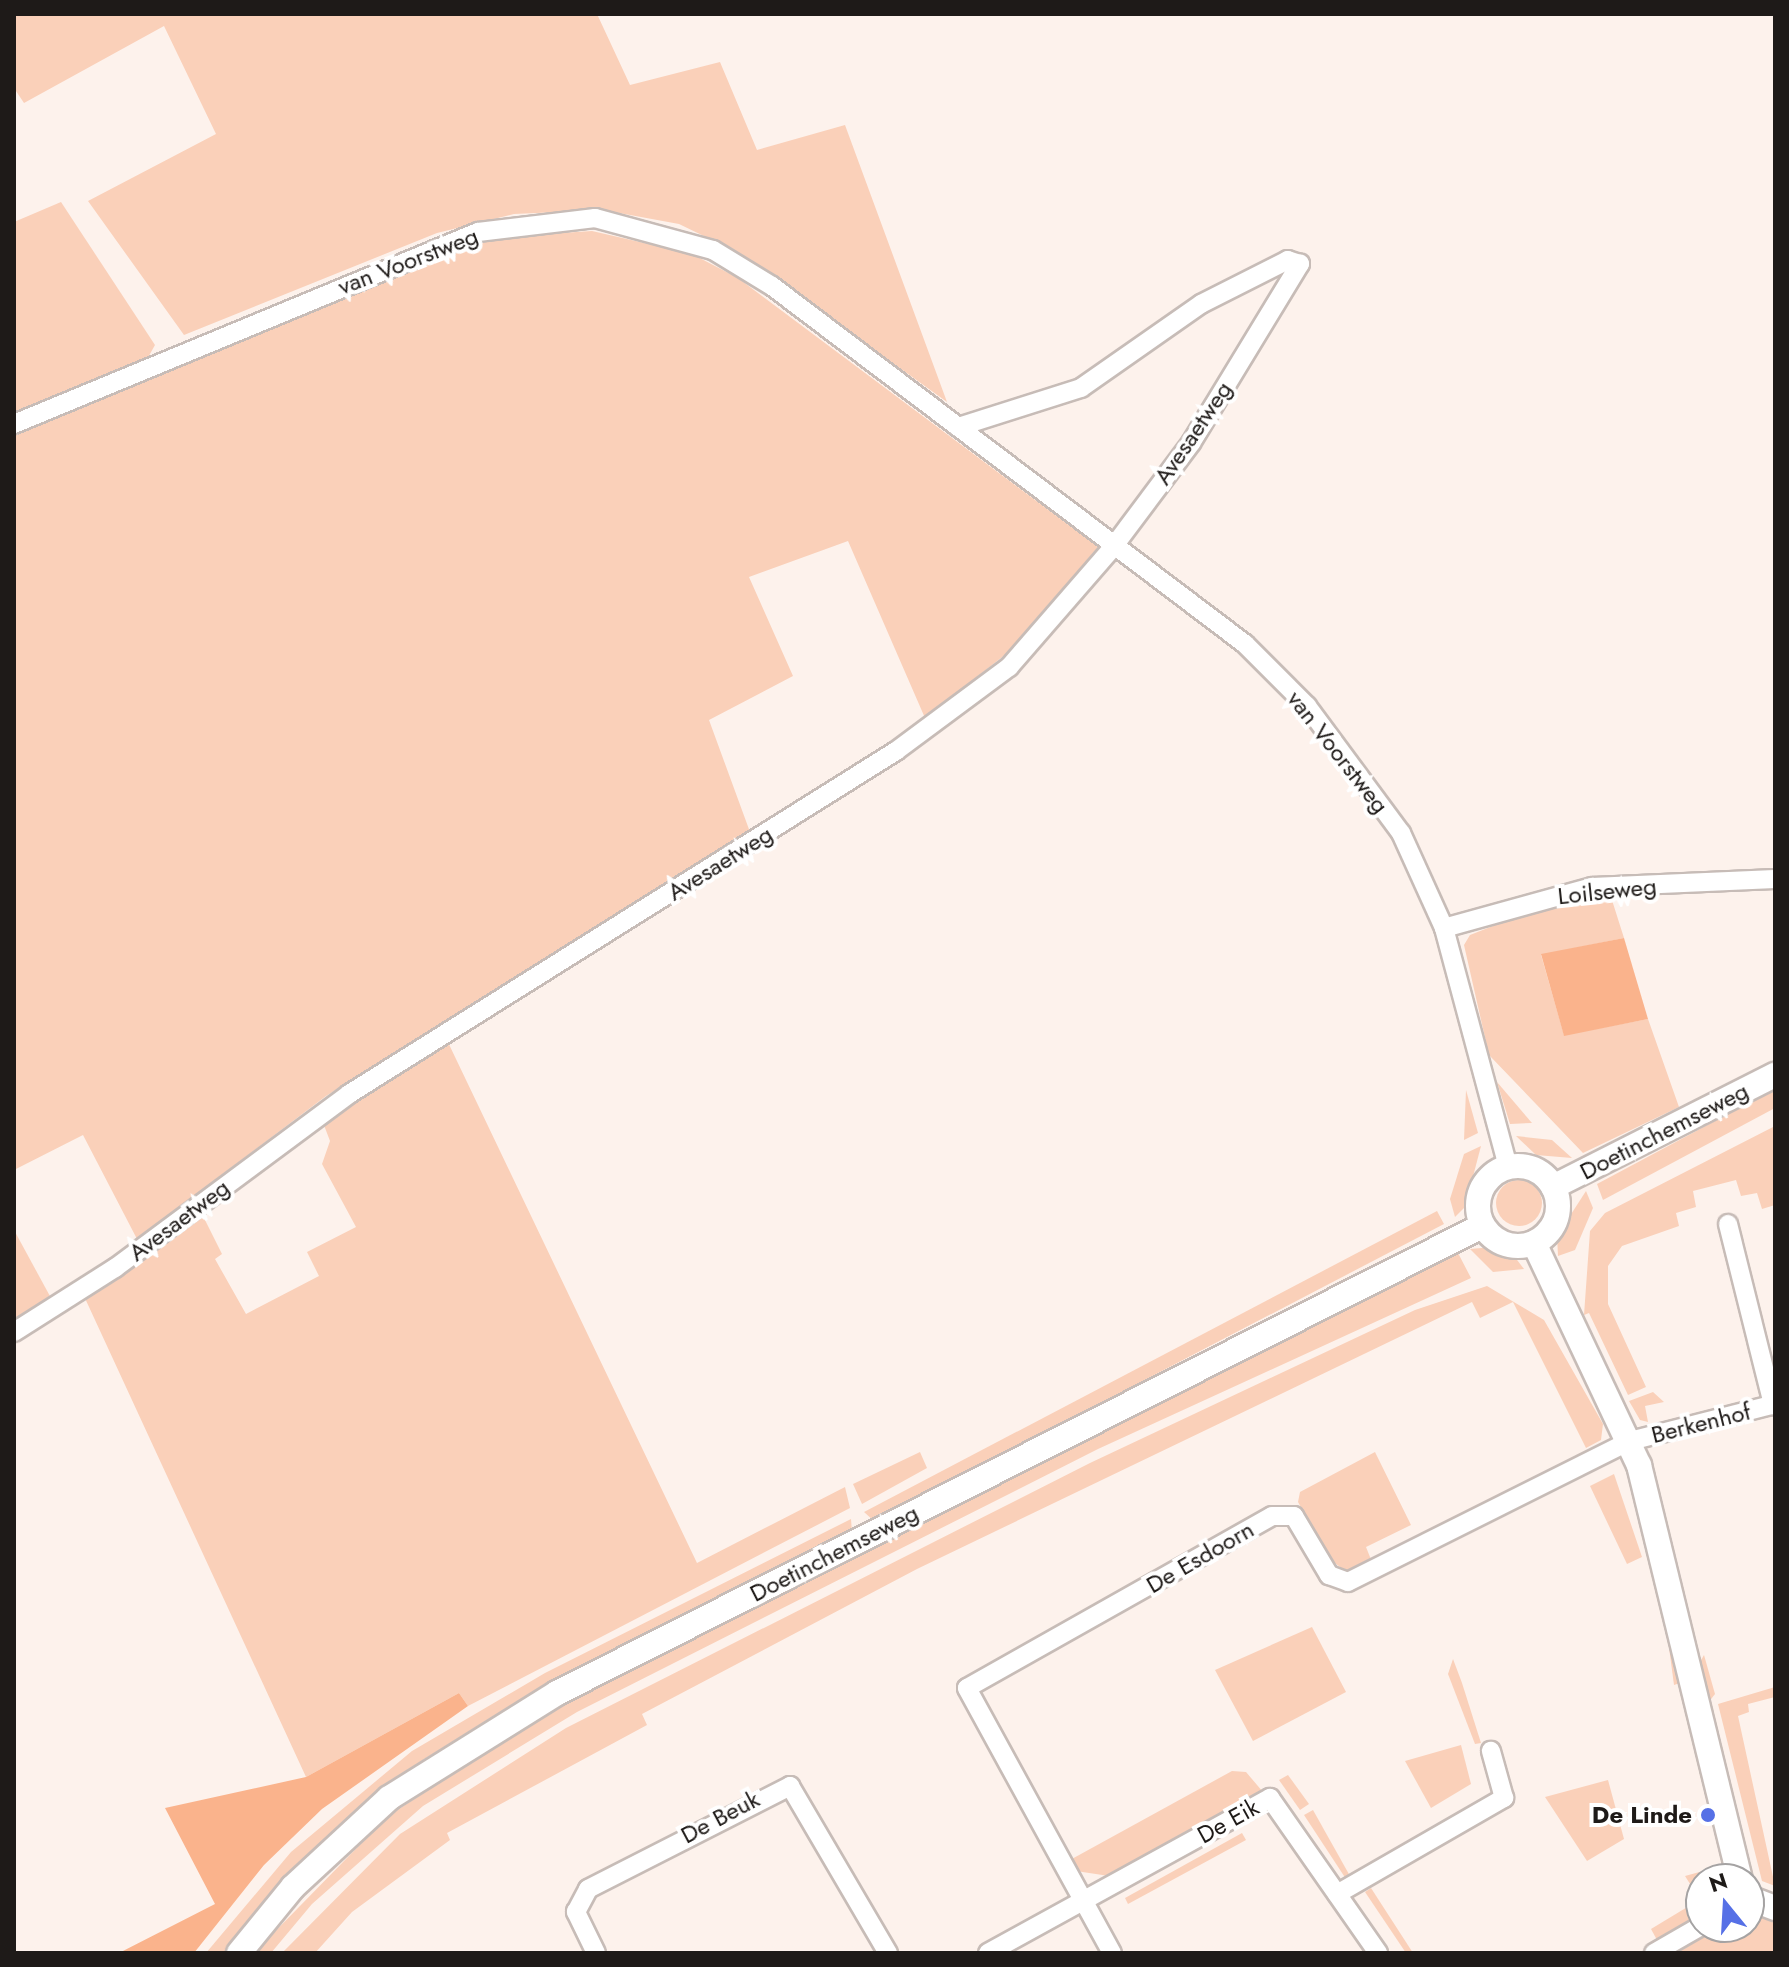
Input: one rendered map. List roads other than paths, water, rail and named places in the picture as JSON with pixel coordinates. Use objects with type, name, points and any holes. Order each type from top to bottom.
[{"type":"main road","name":"Doetinchemseweg","points":[[1553,1187],[1775,1075]]},
{"type":"main road","points":[[1508,1167],[1542,1174],[1553,1187],[1556,1219],[1534,1243],[1495,1241],[1482,1226],[1481,1190],[1508,1167]]},
{"type":"main road","name":"Doetinchemseweg","points":[[239,1953],[293,1887],[389,1798],[543,1701],[1482,1226]]},
{"type":"main road","points":[[1534,1243],[1630,1441],[1736,1863]]},
{"type":"street","name":"van Voorstweg","points":[[14,424],[478,232],[595,218],[713,250],[958,427],[1245,644],[1307,706],[1401,833],[1444,928],[1508,1167]]},
{"type":"street","name":"Avesaetweg","points":[[14,1332],[115,1268],[349,1094],[896,751],[1009,667],[1114,546],[1191,443],[1300,264],[1288,260],[1201,304],[1081,388],[958,427]]},
{"type":"street","name":"Loilseweg","points":[[1444,928],[1592,887],[1775,879]]},
{"type":"street","name":"Berkenhof","points":[[1630,1441],[1774,1404],[1728,1224]]},
{"type":"street","name":"De Esdoorn","points":[[1085,1901],[967,1688],[1272,1516],[1294,1516],[1329,1575],[1348,1582],[1630,1441]]},
{"type":"street","points":[[1337,1894],[1504,1798],[1491,1751]]},
{"type":"street","name":"De Beuk","points":[[596,1953],[576,1912],[588,1889],[790,1786],[888,1953]]},
{"type":"street","name":"De Eik","points":[[1085,1901],[1270,1798],[1378,1953]]},
{"type":"street","points":[[988,1953],[1085,1901],[1112,1953]]},
{"type":"street","points":[[1654,1953],[1685,1935]]},
{"type":"place","name":"De Linde","points":[[1708,1815]]}]
